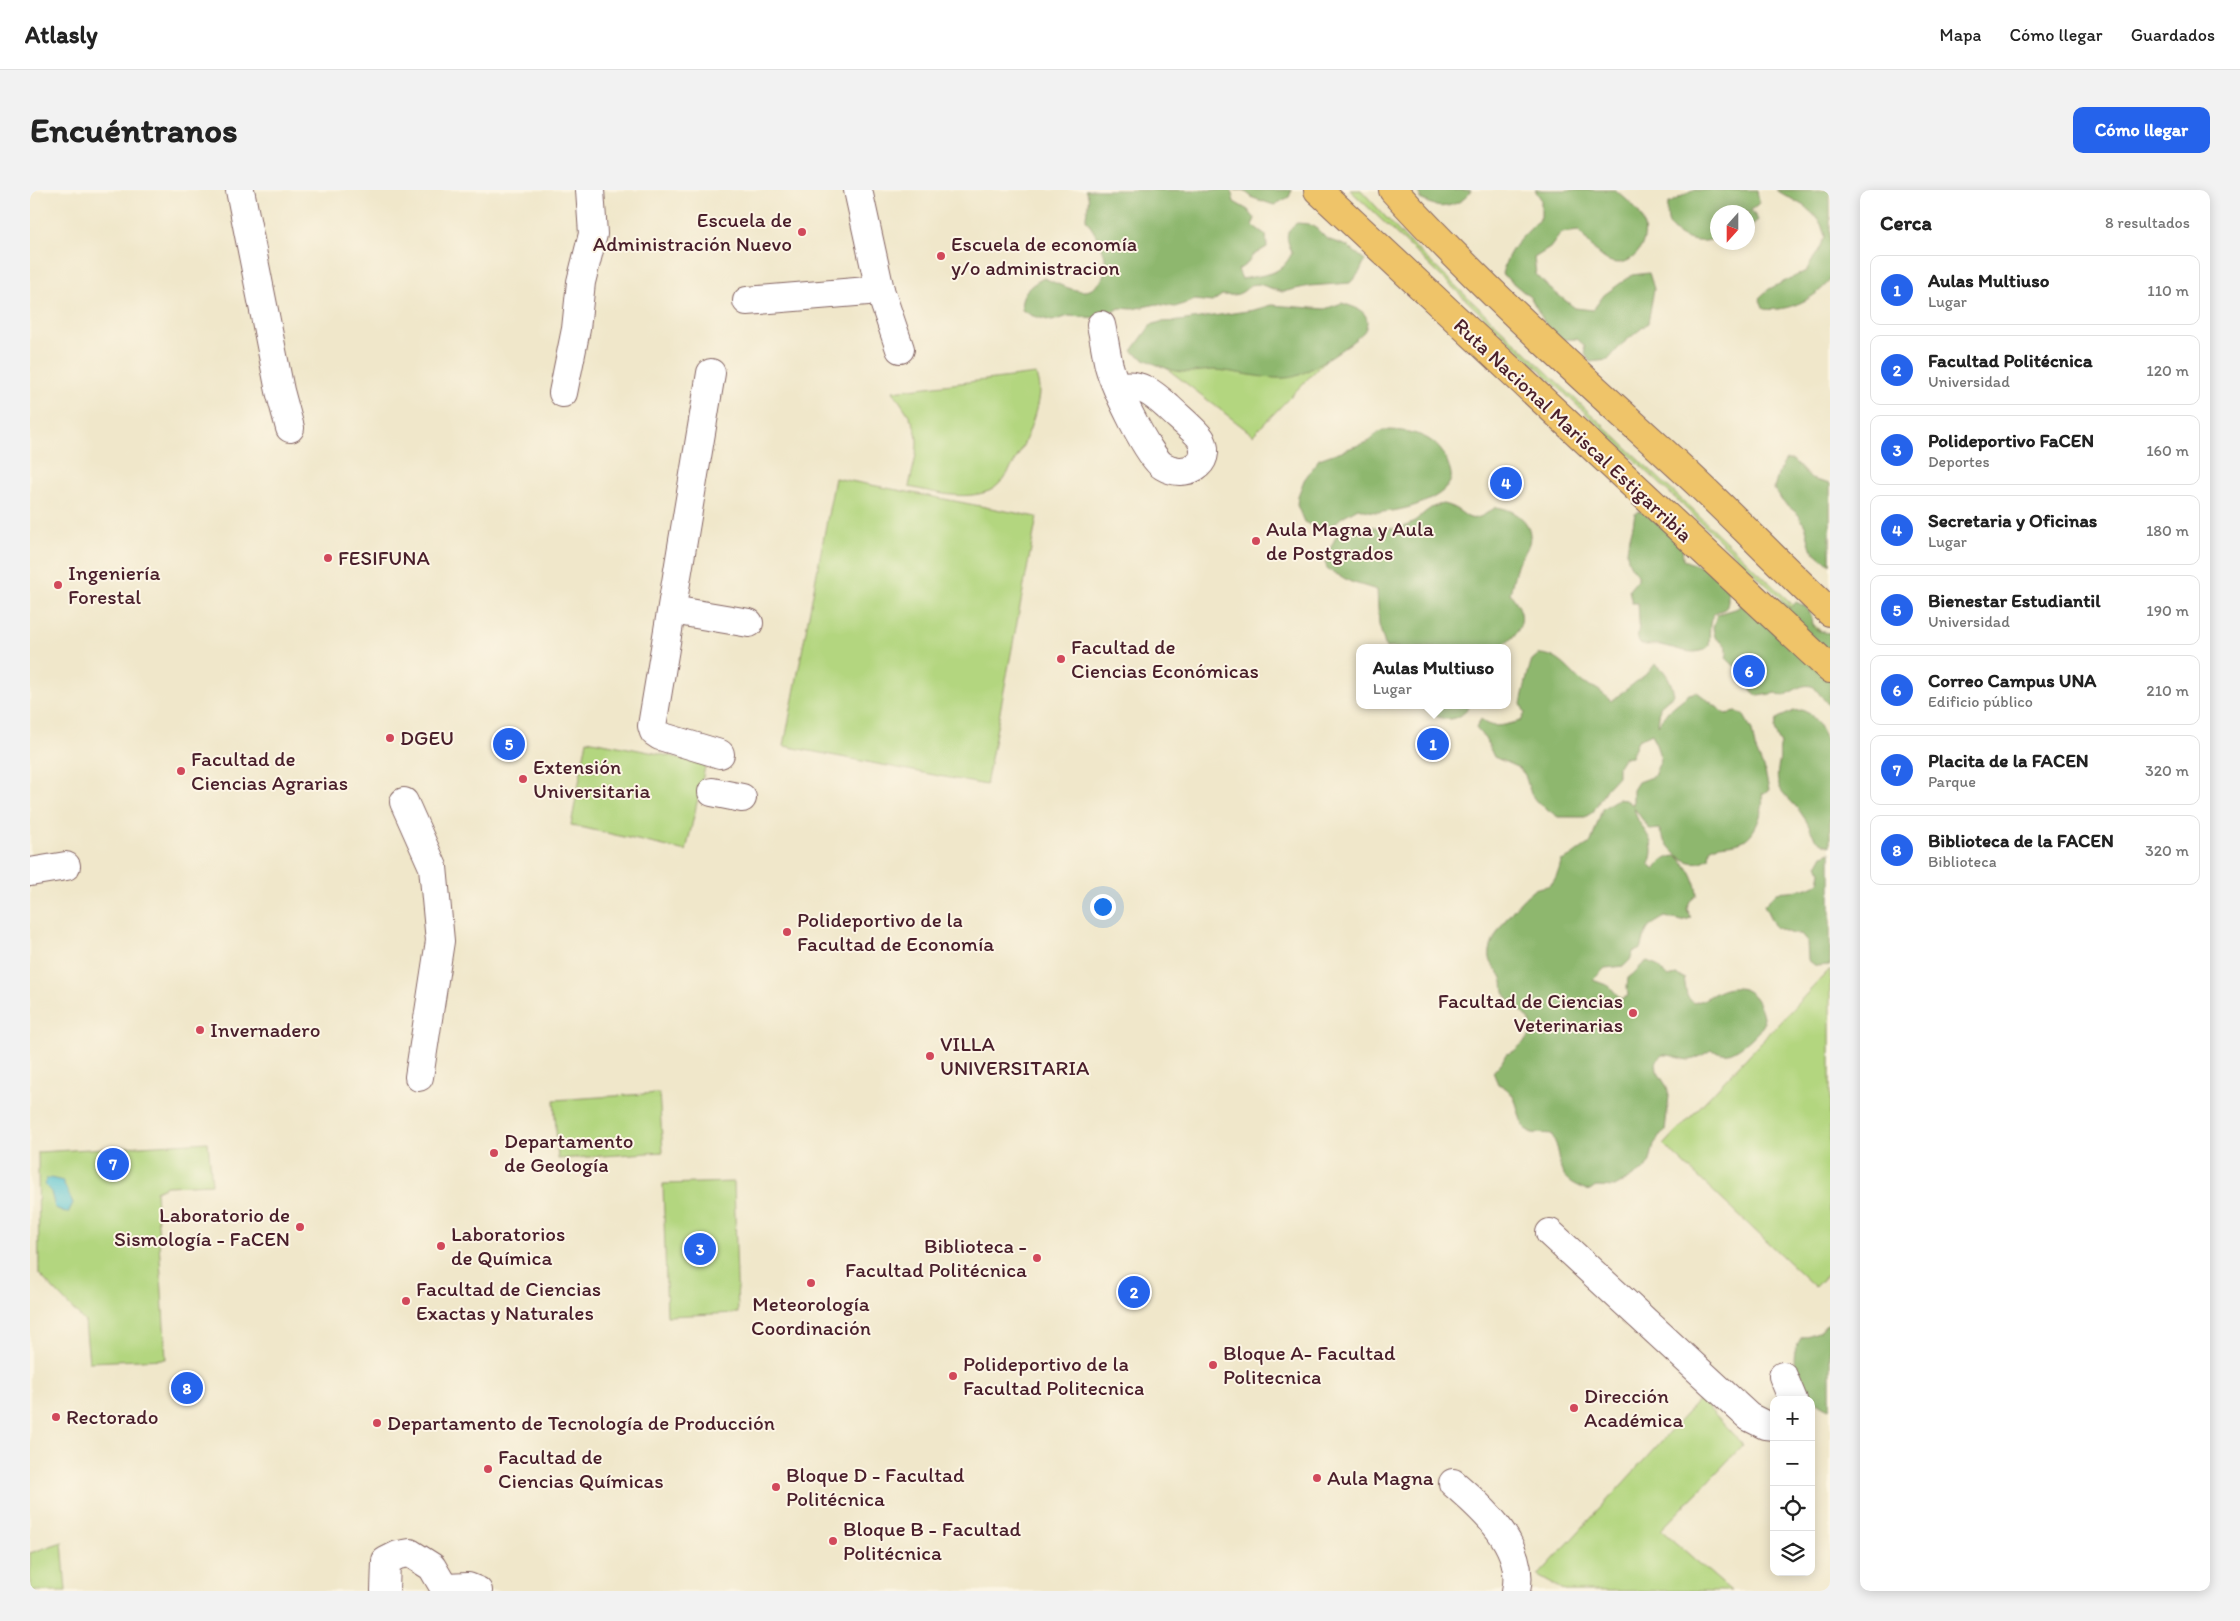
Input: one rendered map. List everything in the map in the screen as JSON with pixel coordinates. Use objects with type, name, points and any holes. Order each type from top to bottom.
[{"type":"highway","name":"Ruta Nacional Mariscal Estigarribia","points":[[1318,190],[1830,669]]},
{"type":"highway","points":[[1393,190],[1465,264],[1592,386],[1748,531],[1830,612]]},
{"type":"lane","points":[[240,190],[280,391],[290,428]]},
{"type":"lane","points":[[563,393],[576,329],[581,282],[593,234],[590,190]]},
{"type":"lane","points":[[858,190],[880,290],[900,349]]},
{"type":"lane","points":[[747,301],[880,290]]},
{"type":"lane","points":[[1101,325],[1109,367],[1118,387]]},
{"type":"lane","points":[[711,373],[672,610],[652,717],[654,732],[660,736],[720,754]]},
{"type":"lane","points":[[672,610],[749,623]]},
{"type":"lane","points":[[712,792],[742,798]]},
{"type":"lane","points":[[404,802],[433,867],[440,942],[419,1078]]},
{"type":"lane","points":[[30,872],[66,866]]},
{"type":"lane","points":[[1550,1233],[1749,1417],[1770,1426]]},
{"type":"lane","points":[[1453,1483],[1482,1508],[1501,1532],[1514,1558],[1516,1591]]},
{"type":"lane","points":[[384,1591],[386,1560],[410,1553],[432,1567],[446,1590],[468,1587],[478,1591]]},
{"type":"green space","points":[[1085,190],[1231,190],[1234,202],[1248,210],[1255,219],[1252,225],[1266,235],[1267,247],[1252,256],[1248,263],[1238,270],[1242,279],[1271,273],[1287,261],[1292,253],[1287,236],[1297,223],[1309,224],[1327,239],[1347,246],[1365,260],[1359,273],[1350,283],[1309,286],[1282,292],[1259,284],[1250,285],[1241,293],[1222,295],[1212,302],[1195,300],[1175,307],[1157,304],[1132,309],[1120,308],[1099,318],[1069,316],[1052,321],[1033,316],[1022,310],[1022,299],[1030,287],[1044,278],[1080,291],[1092,289],[1101,281],[1104,273],[1105,257],[1099,241],[1086,219],[1088,196]]},
{"type":"green space","points":[[1243,190],[1292,190],[1289,197],[1274,205],[1253,198]]},
{"type":"green space","points":[[1350,190],[1361,190],[1406,239],[1830,640],[1830,645]]},
{"type":"green space","points":[[1420,190],[1471,190],[1461,201],[1440,207],[1420,199]]},
{"type":"green space","points":[[1535,190],[1616,190],[1635,208],[1641,217],[1644,232],[1643,241],[1640,250],[1627,261],[1611,262],[1602,257],[1579,231],[1561,233],[1550,248],[1534,258],[1536,274],[1548,287],[1575,308],[1593,310],[1604,295],[1632,275],[1649,273],[1654,289],[1648,323],[1621,345],[1608,360],[1590,362],[1585,354],[1584,345],[1577,339],[1549,340],[1545,323],[1531,298],[1502,274],[1513,248],[1541,217],[1541,199]]},
{"type":"green space","points":[[1693,190],[1757,190],[1759,203],[1755,206],[1710,205],[1710,240],[1707,241],[1695,241],[1683,237],[1673,230],[1668,221],[1668,204]]},
{"type":"green space","points":[[1776,190],[1830,190],[1830,280],[1817,293],[1800,303],[1782,308],[1764,309],[1759,298],[1769,289],[1806,271],[1825,236],[1821,224],[1813,214],[1804,206]]},
{"type":"green space","points":[[1342,303],[1363,313],[1367,320],[1365,330],[1345,347],[1299,375],[1269,378],[1215,370],[1182,372],[1153,363],[1132,351],[1151,325],[1160,322],[1254,310],[1271,305],[1325,309]]},
{"type":"green space","points":[[1359,326],[1253,435],[1139,347]]},
{"type":"green space","points":[[1036,374],[1039,387],[1038,400],[1030,429],[1007,475],[998,485],[989,491],[969,495],[949,495],[909,487],[916,454],[917,437],[912,421],[893,391]]},
{"type":"green space","points":[[1383,430],[1421,435],[1436,445],[1442,452],[1450,470],[1451,479],[1447,487],[1440,494],[1407,508],[1377,512],[1358,508],[1342,517],[1330,528],[1320,529],[1304,522],[1297,505],[1298,496],[1304,480],[1319,459],[1370,441],[1375,434]]},
{"type":"green space","points":[[1786,460],[1793,460],[1811,479],[1830,484],[1830,565],[1811,549],[1806,528],[1799,515],[1782,501],[1774,489],[1779,471]]},
{"type":"green space","points":[[835,478],[1037,517],[986,785],[784,746]]},
{"type":"green space","points":[[1443,504],[1452,507],[1472,518],[1478,518],[1496,507],[1503,508],[1517,514],[1527,525],[1530,538],[1517,566],[1510,593],[1519,606],[1521,620],[1518,630],[1504,644],[1385,644],[1379,625],[1377,590],[1351,582],[1327,569],[1325,560],[1340,528],[1356,525],[1399,528],[1411,523],[1436,505]]},
{"type":"green space","points":[[1644,513],[1682,543],[1683,560],[1702,567],[1729,586],[1727,606],[1712,617],[1709,646],[1704,650],[1692,652],[1660,645],[1640,644],[1638,638],[1638,603],[1632,603],[1629,590],[1638,579],[1638,575],[1629,561],[1627,548],[1635,514]]},
{"type":"green space","points":[[1743,600],[1780,600],[1790,608],[1796,602],[1805,606],[1809,611],[1814,627],[1822,632],[1830,633],[1830,707],[1814,687],[1810,686],[1799,688],[1784,696],[1776,693],[1758,696],[1752,691],[1742,673],[1726,658],[1727,648],[1715,637],[1713,628],[1717,614],[1738,608]]},
{"type":"green space","points":[[1539,654],[1557,659],[1582,682],[1597,689],[1611,701],[1649,672],[1655,664],[1668,676],[1674,694],[1660,706],[1658,725],[1668,711],[1689,694],[1697,692],[1726,714],[1735,712],[1743,714],[1752,730],[1755,748],[1765,772],[1769,790],[1762,794],[1763,799],[1759,819],[1749,837],[1740,842],[1718,845],[1710,849],[1709,858],[1701,862],[1693,862],[1679,856],[1667,844],[1659,829],[1650,830],[1634,808],[1636,816],[1647,834],[1652,847],[1649,864],[1655,869],[1665,859],[1678,856],[1691,874],[1697,895],[1690,901],[1687,909],[1691,918],[1682,921],[1665,917],[1653,924],[1646,932],[1641,949],[1633,952],[1630,960],[1624,966],[1605,968],[1593,980],[1609,986],[1621,999],[1628,996],[1628,978],[1647,961],[1655,964],[1668,977],[1676,975],[1684,978],[1687,996],[1693,1003],[1726,989],[1735,988],[1748,992],[1754,996],[1761,1008],[1764,1024],[1748,1041],[1729,1053],[1712,1050],[1690,1060],[1662,1055],[1656,1062],[1657,1071],[1667,1087],[1669,1096],[1665,1130],[1654,1144],[1650,1161],[1645,1169],[1615,1187],[1597,1186],[1590,1191],[1568,1180],[1563,1174],[1556,1144],[1551,1134],[1532,1133],[1526,1129],[1522,1124],[1512,1095],[1498,1084],[1493,1072],[1506,1054],[1515,1051],[1525,1041],[1531,1034],[1532,1027],[1530,1021],[1504,992],[1502,978],[1493,966],[1490,958],[1490,950],[1505,920],[1521,901],[1535,889],[1550,885],[1557,874],[1561,861],[1591,843],[1602,809],[1617,799],[1626,800],[1633,805],[1633,790],[1638,782],[1654,776],[1661,759],[1652,733],[1638,740],[1631,757],[1623,758],[1618,766],[1618,776],[1606,789],[1593,812],[1585,817],[1558,817],[1536,801],[1531,794],[1525,775],[1519,768],[1494,757],[1486,740],[1476,728],[1481,719],[1495,726],[1521,721],[1525,713],[1521,704],[1530,667],[1532,660]]},
{"type":"green space","points":[[1425,709],[1466,709],[1459,717],[1452,719],[1439,717]]},
{"type":"green space","points":[[1802,710],[1810,714],[1817,722],[1830,747],[1830,846],[1815,837],[1798,809],[1783,793],[1778,781],[1777,773],[1781,744],[1775,731],[1776,722],[1778,718],[1794,711]]},
{"type":"green space","points":[[587,740],[706,763],[686,851],[571,825]]},
{"type":"green space","points":[[1830,852],[1830,965],[1816,966],[1808,960],[1807,941],[1801,934],[1792,934],[1775,927],[1764,905],[1777,892],[1804,889],[1819,882],[1821,872],[1818,864],[1823,855]]},
{"type":"green space","points":[[1830,969],[1830,1271],[1815,1287],[1664,1145]]},
{"type":"green space","points":[[659,1093],[663,1152],[558,1159],[554,1100]]},
{"type":"green space","points":[[208,1142],[212,1184],[167,1186],[156,1191],[166,1359],[89,1362],[85,1322],[39,1274],[38,1152]]},
{"type":"green space","points":[[734,1182],[738,1313],[667,1316],[663,1184]]},
{"type":"green space","points":[[1830,1322],[1830,1409],[1820,1404],[1815,1400],[1815,1396],[1811,1396],[1804,1389],[1795,1369],[1796,1348],[1801,1338],[1818,1332]]},
{"type":"green space","points":[[1700,1399],[1743,1445],[1661,1530],[1731,1591],[1565,1591],[1538,1576]]},
{"type":"green space","points":[[62,1542],[66,1591],[30,1591],[30,1553]]},
{"type":"water","points":[[46,1179],[63,1181],[73,1203],[68,1213],[55,1208],[51,1192],[45,1185]]},
{"type":"place","name":"Escuela de Administración Nuevo","points":[[802,232]]},
{"type":"place","name":"Escuela de economía y/o administracion","points":[[941,256]]},
{"type":"place","name":"Secretaria y Oficinas","points":[[1506,483]]},
{"type":"place","name":"Aula Magna y Aula de Postgrados","points":[[1256,541]]},
{"type":"place","name":"FESIFUNA","points":[[328,558]]},
{"type":"place","name":"Ingeniería Forestal","points":[[58,585]]},
{"type":"place","name":"Facultad de Ciencias Económicas","points":[[1061,659]]},
{"type":"place","name":"Correo Campus UNA","points":[[1749,671]]},
{"type":"place","name":"DGEU","points":[[390,738]]},
{"type":"place","name":"Bienestar Estudiantil","points":[[509,744]]},
{"type":"place","name":"Aulas Multiuso","points":[[1433,744]]},
{"type":"place","name":"Facultad de Ciencias Agrarias","points":[[181,771]]},
{"type":"place","name":"Extensión Universitaria","points":[[523,779]]},
{"type":"place","name":"Polideportivo de la Facultad de Economía","points":[[787,932]]},
{"type":"place","name":"Facultad de Ciencias Veterinarias","points":[[1633,1013]]},
{"type":"place","name":"Invernadero","points":[[200,1030]]},
{"type":"place","name":"VILLA UNIVERSITARIA","points":[[930,1056]]},
{"type":"place","name":"Departamento de Geología","points":[[494,1153]]},
{"type":"place","name":"Placita de la FACEN","points":[[113,1164]]},
{"type":"place","name":"Laboratorio de Sismología - FaCEN","points":[[300,1227]]},
{"type":"place","name":"Laboratorios de Química","points":[[441,1246]]},
{"type":"place","name":"Polideportivo FaCEN","points":[[700,1249]]},
{"type":"place","name":"Biblioteca - Facultad Politécnica","points":[[1037,1258]]},
{"type":"place","name":"Meteorología Coordinación","points":[[811,1283]]},
{"type":"place","name":"Facultad Politécnica","points":[[1134,1292]]},
{"type":"place","name":"Facultad de Ciencias Exactas y Naturales","points":[[406,1301]]},
{"type":"place","name":"Bloque A- Facultad Politecnica","points":[[1213,1365]]},
{"type":"place","name":"Polideportivo de la Facultad Politecnica","points":[[953,1376]]},
{"type":"place","name":"Biblioteca de la FACEN","points":[[187,1388]]},
{"type":"place","name":"Dirección Académica","points":[[1574,1408]]},
{"type":"place","name":"Rectorado","points":[[56,1417]]},
{"type":"place","name":"Departamento de Tecnología de Producción","points":[[377,1423]]},
{"type":"place","name":"Facultad de Ciencias Químicas","points":[[488,1469]]},
{"type":"place","name":"Aula Magna","points":[[1317,1478]]},
{"type":"place","name":"Bloque D - Facultad Politécnica","points":[[776,1487]]},
{"type":"place","name":"Bloque B - Facultad Politécnica","points":[[833,1541]]}]
